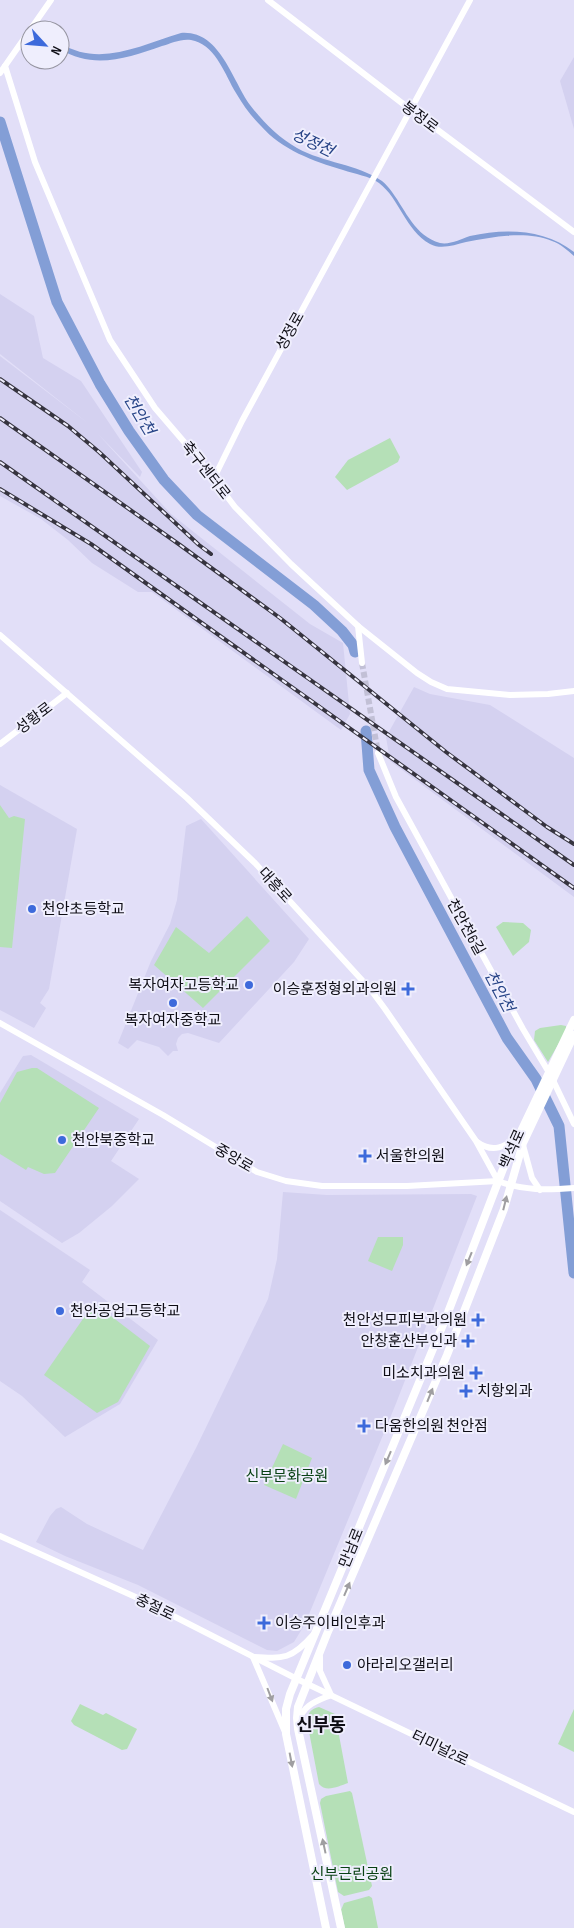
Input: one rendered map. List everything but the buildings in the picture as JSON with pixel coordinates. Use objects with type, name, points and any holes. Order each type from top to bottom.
[{"type":"main road","name":"백석로","points":[[498,1180],[574,1020]]},
{"type":"main road","name":"백석로","points":[[510,1185],[530,1126],[574,1035]]},
{"type":"main road","name":"만남로","points":[[326,1928],[286,1734],[285,1720],[290,1694],[480,1231],[498,1180]]},
{"type":"main road","name":"만남로","points":[[341,1928],[298,1729],[298,1707],[327,1634],[447,1355],[494,1236],[510,1185]]},
{"type":"main road","points":[[480,1231],[484,1226],[490,1226],[494,1236]]},
{"type":"main road","points":[[317,1630],[321,1636],[327,1634]]},
{"type":"main road","points":[[285,1720],[289,1713],[292,1713],[297,1718]]},
{"type":"street","points":[[2,70],[51,0]]},
{"type":"street","name":"봉정로","points":[[268,0],[410,110],[574,232]]},
{"type":"street","points":[[410,110],[470,0]]},
{"type":"street","name":"축구센터로","points":[[2,70],[35,162],[110,340],[155,408],[197,457],[241,514],[291,564],[358,626],[417,674],[431,682],[447,689],[510,695],[574,691]]},
{"type":"street","name":"성정로","points":[[213,480],[242,420],[410,110]]},
{"type":"street","points":[[358,626],[362,663]]},
{"type":"street","name":"대흥로","points":[[0,635],[187,798],[255,863],[371,990],[476,1140],[498,1180]]},
{"type":"street","name":"성황로","points":[[0,744],[68,693]]},
{"type":"street","name":"천안천6길","points":[[378,753],[396,797],[457,911],[523,1029],[552,1076],[574,1124]]},
{"type":"street","name":"중앙로","points":[[0,1023],[163,1115],[257,1172],[286,1181],[322,1186],[407,1186],[498,1180]]},
{"type":"street","points":[[476,1140],[487,1148],[500,1148],[512,1142],[520,1131]]},
{"type":"street","points":[[523,1143],[532,1178],[540,1190]]},
{"type":"street","points":[[498,1180],[510,1185],[540,1190],[574,1188]]},
{"type":"street","name":"충절로","points":[[0,1536],[140,1599],[307,1684]]},
{"type":"street","points":[[286,1734],[253,1657],[276,1659],[286,1657],[303,1646],[317,1630]]},
{"type":"street","points":[[298,1729],[300,1717],[304,1710],[310,1704],[330,1695],[320,1672],[321,1649]]},
{"type":"street","name":"터미널2로","points":[[307,1684],[574,1812]]},
{"type":"shaded area","points":[[574,57],[574,129],[560,81]]},
{"type":"shaded area","points":[[0,294],[34,316],[43,358],[81,381],[142,472],[140,477],[98,434],[171,514],[310,624],[343,643],[350,714],[341,730],[152,592],[138,592],[92,563],[68,540],[41,519],[0,496],[0,356],[89,424],[0,354]]},
{"type":"shaded area","points":[[414,687],[430,694],[490,705],[574,758],[574,897],[390,761],[386,737]]},
{"type":"shaded area","name":"천안초등학교","points":[[0,785],[77,829],[49,989],[40,1003],[46,1008],[34,1028],[0,1010]]},
{"type":"shaded area","points":[[201,819],[309,939],[294,962],[219,1043],[188,1033],[182,1034],[178,1038],[176,1044],[178,1051],[173,1051],[168,1056],[159,1047],[137,1040],[128,1049],[118,1043],[151,961],[170,924],[177,900],[186,826]]},
{"type":"shaded area","name":"천안북중학교","points":[[31,1055],[139,1119],[111,1161],[139,1179],[112,1206],[79,1233],[62,1243],[0,1201],[0,1093],[23,1056]]},
{"type":"shaded area","points":[[283,1192],[327,1195],[471,1194],[477,1196],[395,1406],[305,1624],[294,1642],[277,1651],[267,1650],[138,1585],[65,1556],[36,1542],[50,1516],[56,1509],[61,1507],[87,1524],[143,1550],[196,1448],[268,1299],[277,1259]]},
{"type":"shaded area","name":"천안공업고등학교","points":[[0,1210],[90,1270],[82,1282],[158,1340],[120,1404],[65,1437],[22,1396],[0,1381]]},
{"type":"green space","points":[[390,438],[400,457],[398,462],[347,490],[335,477],[348,460]]},
{"type":"green space","points":[[0,805],[9,818],[14,816],[25,819],[12,948],[0,947]]},
{"type":"green space","points":[[247,916],[270,941],[203,1008],[154,965],[176,927],[209,953]]},
{"type":"green space","points":[[503,922],[523,923],[531,930],[529,942],[513,956],[496,927]]},
{"type":"green space","points":[[566,1026],[566,1031],[548,1062],[534,1040],[535,1031],[540,1028]]},
{"type":"green space","points":[[37,1068],[99,1108],[55,1173],[44,1174],[28,1167],[26,1170],[0,1154],[0,1103],[17,1072]]},
{"type":"green space","points":[[378,1237],[403,1237],[403,1245],[392,1271],[368,1261]]},
{"type":"green space","points":[[94,1303],[150,1346],[118,1402],[97,1413],[44,1375]]},
{"type":"green space","name":"신부문화공원","points":[[283,1444],[312,1458],[296,1499],[264,1485]]},
{"type":"green space","points":[[80,1704],[103,1715],[106,1713],[137,1729],[127,1749],[122,1750],[74,1725],[71,1721]]},
{"type":"green space","points":[[319,1707],[335,1714],[348,1783],[333,1788],[325,1788],[319,1784],[307,1721],[310,1711]]},
{"type":"green space","points":[[574,1709],[574,1752],[558,1744]]},
{"type":"green space","name":"신부근린공원","points":[[350,1791],[372,1886],[369,1890],[344,1896],[338,1892],[320,1803],[321,1799],[326,1796]]},
{"type":"green space","name":"신부근린공원","points":[[369,1896],[372,1898],[378,1928],[345,1928],[341,1910],[344,1903]]},
{"type":"water","points":[[181,33],[194,34],[206,39],[231,70],[250,105],[278,134],[290,144],[307,153],[362,171],[382,181],[392,192],[412,222],[431,240],[448,243],[483,233],[524,232],[563,244],[574,252],[574,256],[555,242],[520,235],[476,240],[443,247],[430,244],[414,231],[392,197],[379,183],[299,154],[278,142],[244,106],[215,56],[203,45],[195,41],[178,41],[111,60],[85,59],[70,54],[70,48],[90,54],[120,52]]},
{"type":"waterway","name":"천안천","points":[[0,122],[57,302],[100,384],[129,431],[164,480],[197,515],[314,605],[342,631],[353,645],[355,652]]},
{"type":"waterway","name":"천안천","points":[[366,731],[369,770],[395,827],[507,1038],[536,1079],[559,1126],[574,1273]]},
{"type":"tunnel","points":[[362,663],[378,753]]},
{"type":"railway","points":[[0,379],[68,426],[211,554]]},
{"type":"railway","points":[[0,418],[280,618],[446,752],[547,827],[574,844]]},
{"type":"railway","points":[[0,462],[574,865]]},
{"type":"railway","points":[[0,489],[91,544],[574,888]]},
{"type":"place","name":"천안초등학교","points":[[32,909]]},
{"type":"place","name":"복자여자고등학교","points":[[249,985]]},
{"type":"place","name":"이승훈정형외과의원","points":[[408,989]]},
{"type":"place","name":"복자여자중학교","points":[[173,1003]]},
{"type":"place","name":"천안북중학교","points":[[62,1140]]},
{"type":"place","name":"서울한의원","points":[[365,1156]]},
{"type":"place","name":"천안공업고등학교","points":[[60,1311]]},
{"type":"place","name":"천안성모피부과의원","points":[[478,1320]]},
{"type":"place","name":"안창훈산부인과","points":[[468,1341]]},
{"type":"place","name":"미소치과의원","points":[[476,1373]]},
{"type":"place","name":"치항외과","points":[[466,1391]]},
{"type":"place","name":"다움한의원 천안점","points":[[364,1426]]},
{"type":"place","name":"이승주이비인후과","points":[[264,1623]]},
{"type":"place","name":"아라리오갤러리","points":[[347,1665]]},
{"type":"district","name":"신부동","points":[[321,1725]]},
{"type":"water label","name":"성정천","points":[[313,142]]}]
